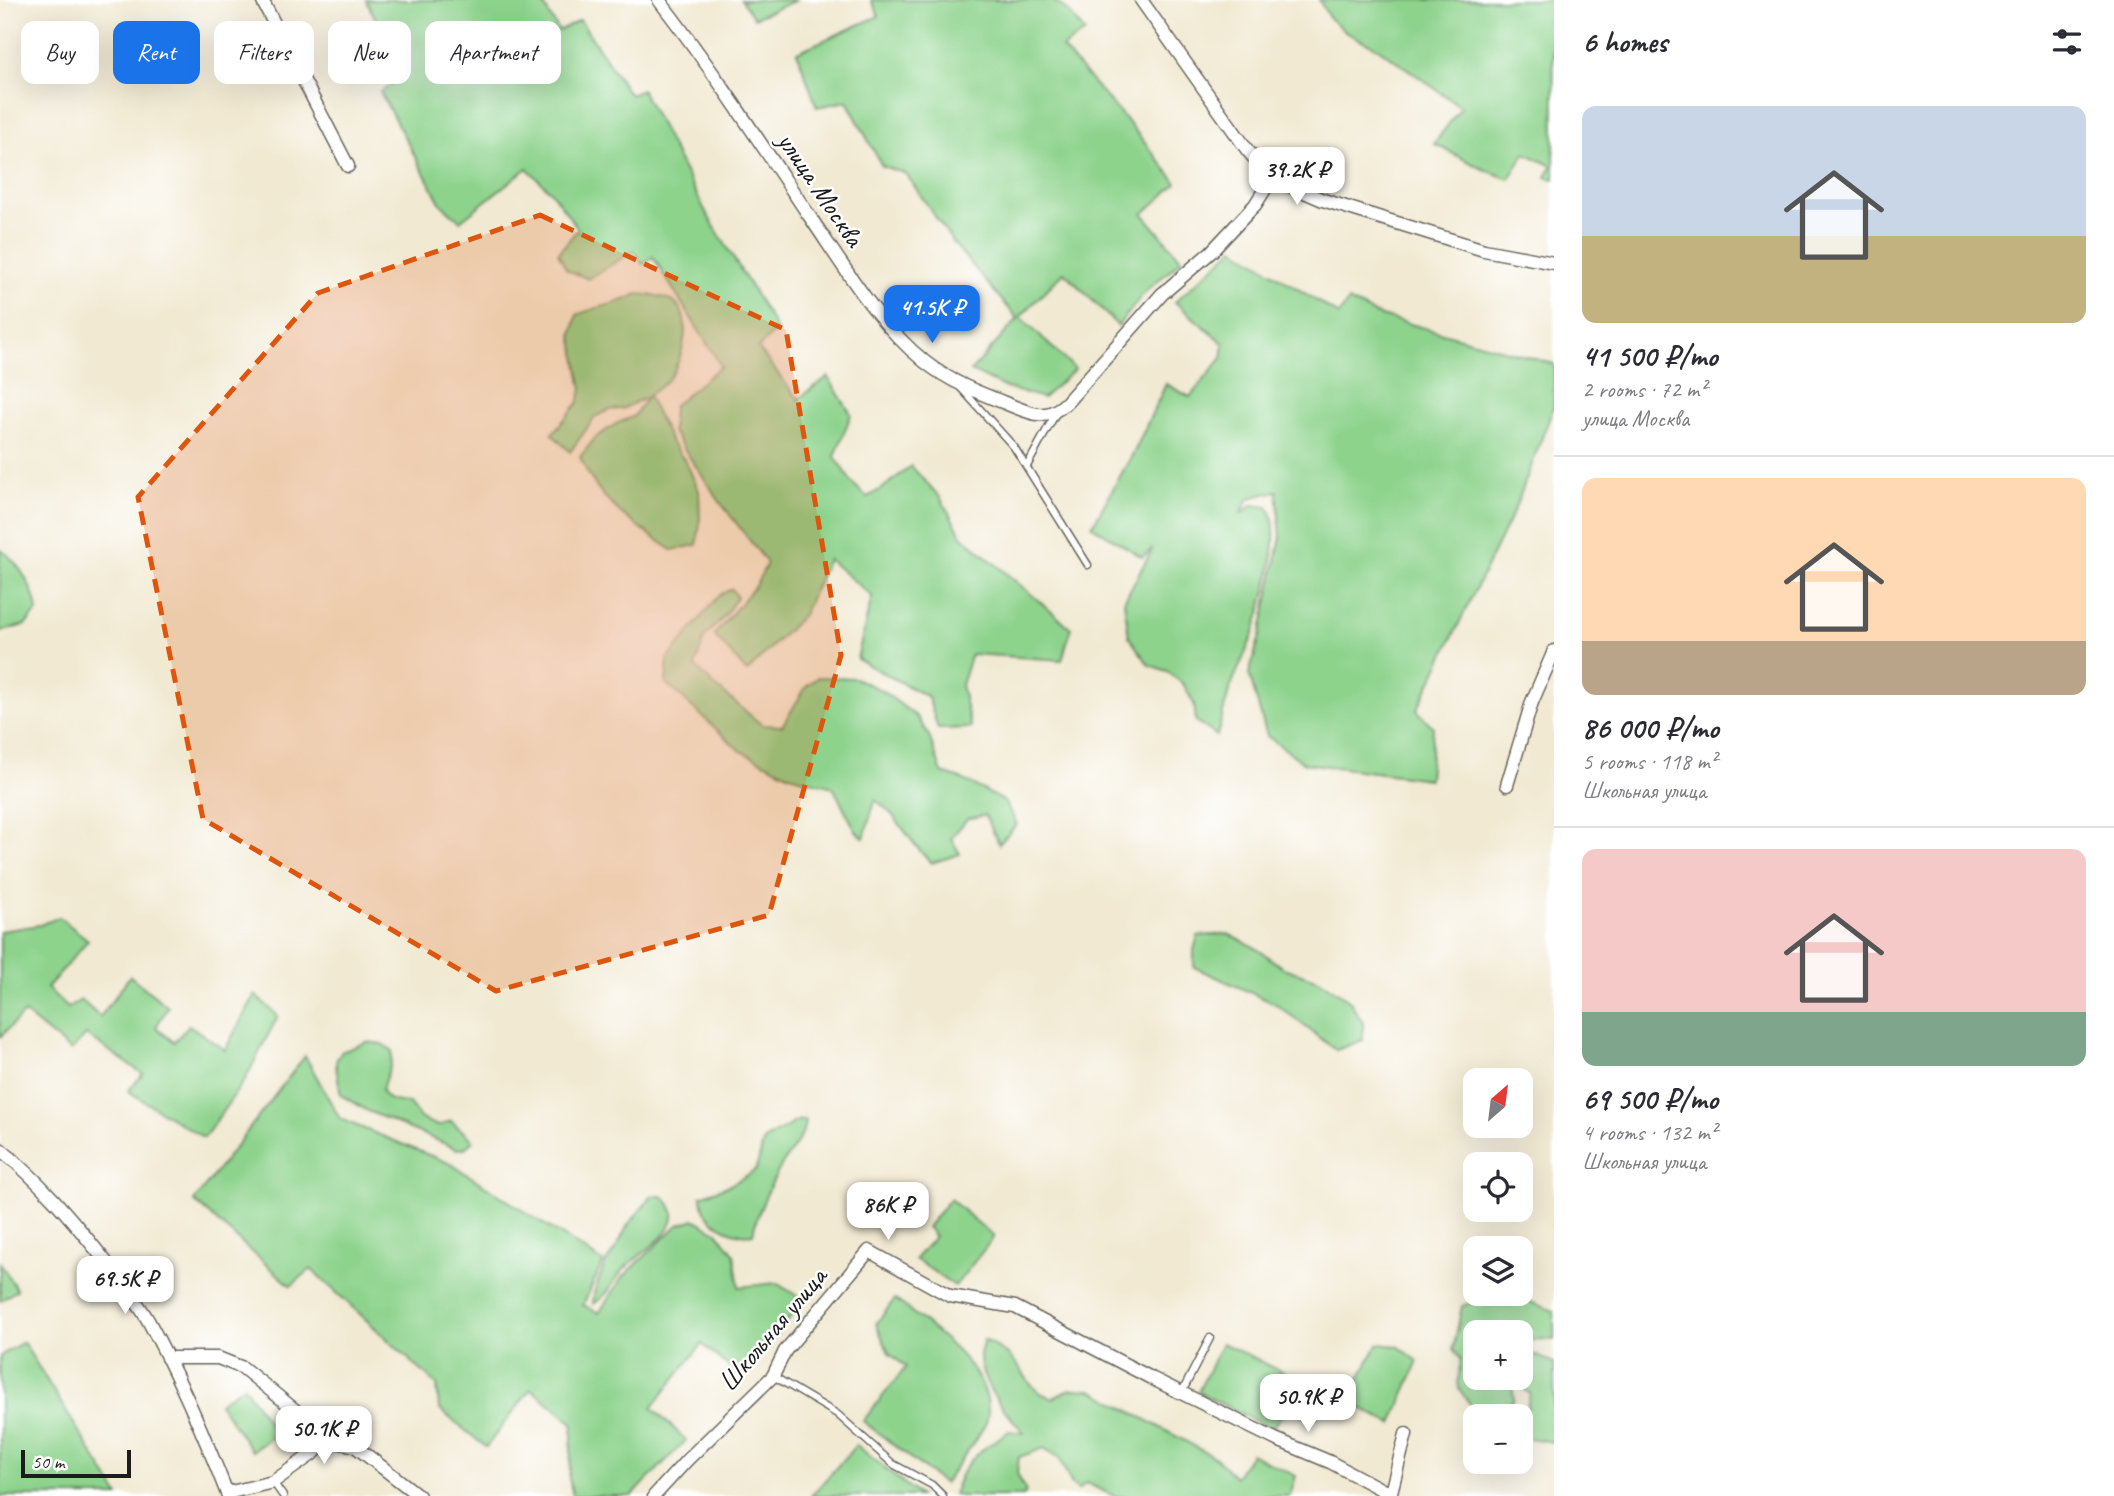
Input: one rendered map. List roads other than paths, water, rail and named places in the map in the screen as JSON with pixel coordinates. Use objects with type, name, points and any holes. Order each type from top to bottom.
[{"type":"street","points":[[262,0],[348,166]]},
{"type":"street","name":"улица Москва","points":[[659,0],[694,45],[855,284],[896,335],[926,363],[957,384],[1041,415],[1056,412]]},
{"type":"street","points":[[1142,0],[1248,151],[1272,178],[1323,200],[1484,250],[1554,263]]},
{"type":"street","points":[[1056,412],[1162,293],[1211,252],[1255,205],[1272,178]]},
{"type":"street","points":[[1507,785],[1532,702],[1554,651]]},
{"type":"street","points":[[0,1149],[22,1166],[63,1208],[148,1320],[191,1409],[228,1495],[274,1482],[315,1452],[324,1439]]},
{"type":"street","name":"Школьная улица","points":[[654,1496],[773,1376],[785,1350],[869,1251],[950,1296],[1015,1307],[1275,1439],[1330,1462],[1390,1495]]},
{"type":"street","points":[[167,1358],[218,1358],[243,1368],[316,1427],[324,1439],[355,1446],[419,1496]]},
{"type":"street","points":[[1390,1495],[1405,1434]]},
{"type":"lane","points":[[957,384],[1014,447],[1088,565]]},
{"type":"lane","points":[[1027,466],[1056,412]]},
{"type":"lane","points":[[1182,1392],[1210,1338]]},
{"type":"lane","points":[[773,1376],[837,1414],[892,1464],[932,1485],[943,1496]]},
{"type":"lane","points":[[274,1482],[283,1496]]}]
